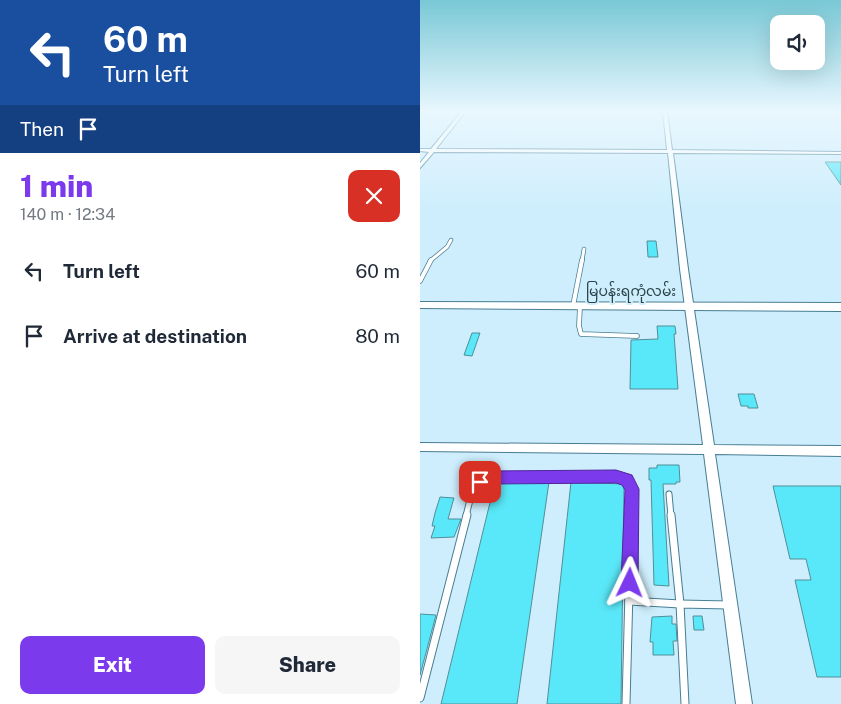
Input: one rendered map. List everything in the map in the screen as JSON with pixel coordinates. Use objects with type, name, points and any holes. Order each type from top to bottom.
[{"type":"street","points":[[420,166],[437,144]]},
{"type":"street","points":[[669,144],[689,306],[744,704]]},
{"type":"street","points":[[420,150],[841,153]]},
{"type":"street","name":"မြပန်းရကုံလမ်း","points":[[420,305],[841,307]]},
{"type":"street","points":[[420,447],[841,450]]},
{"type":"lane","points":[[420,281],[431,260],[447,248],[451,240]]},
{"type":"lane","points":[[584,249],[576,306],[581,334],[637,336]]},
{"type":"lane","points":[[420,698],[475,487],[485,478],[616,476],[626,480],[632,489],[626,704]]},
{"type":"lane","points":[[669,494],[680,604],[685,704]]},
{"type":"lane","points":[[629,601],[731,605]]},
{"type":"building","points":[[825,162],[841,162],[841,185]]},
{"type":"building","points":[[647,241],[656,241],[658,257],[648,257]]},
{"type":"building","points":[[657,326],[675,326],[678,389],[630,389],[631,340],[658,339]]},
{"type":"building","points":[[472,333],[480,333],[472,356],[464,355]]},
{"type":"building","points":[[738,394],[754,394],[758,408],[741,406]]},
{"type":"building","points":[[657,465],[679,465],[680,482],[676,482],[676,484],[663,484],[669,586],[654,585],[649,468],[657,468]]},
{"type":"building","points":[[495,482],[549,482],[517,704],[441,704]]},
{"type":"building","points":[[571,482],[624,484],[621,704],[547,704]]},
{"type":"building","points":[[773,486],[841,486],[841,677],[817,677],[795,580],[811,580],[806,559],[790,559]]},
{"type":"building","points":[[440,497],[454,498],[448,519],[461,519],[454,537],[431,538],[435,526],[432,526]]},
{"type":"building","points":[[420,614],[436,615],[420,675]]},
{"type":"building","points":[[672,616],[672,624],[676,624],[677,641],[673,641],[674,655],[653,655],[653,642],[650,642],[652,617]]},
{"type":"building","points":[[693,616],[702,616],[704,630],[694,630]]},
{"type":"route","points":[[480,482],[490,477],[616,476],[626,480],[632,489],[630,583]]}]
